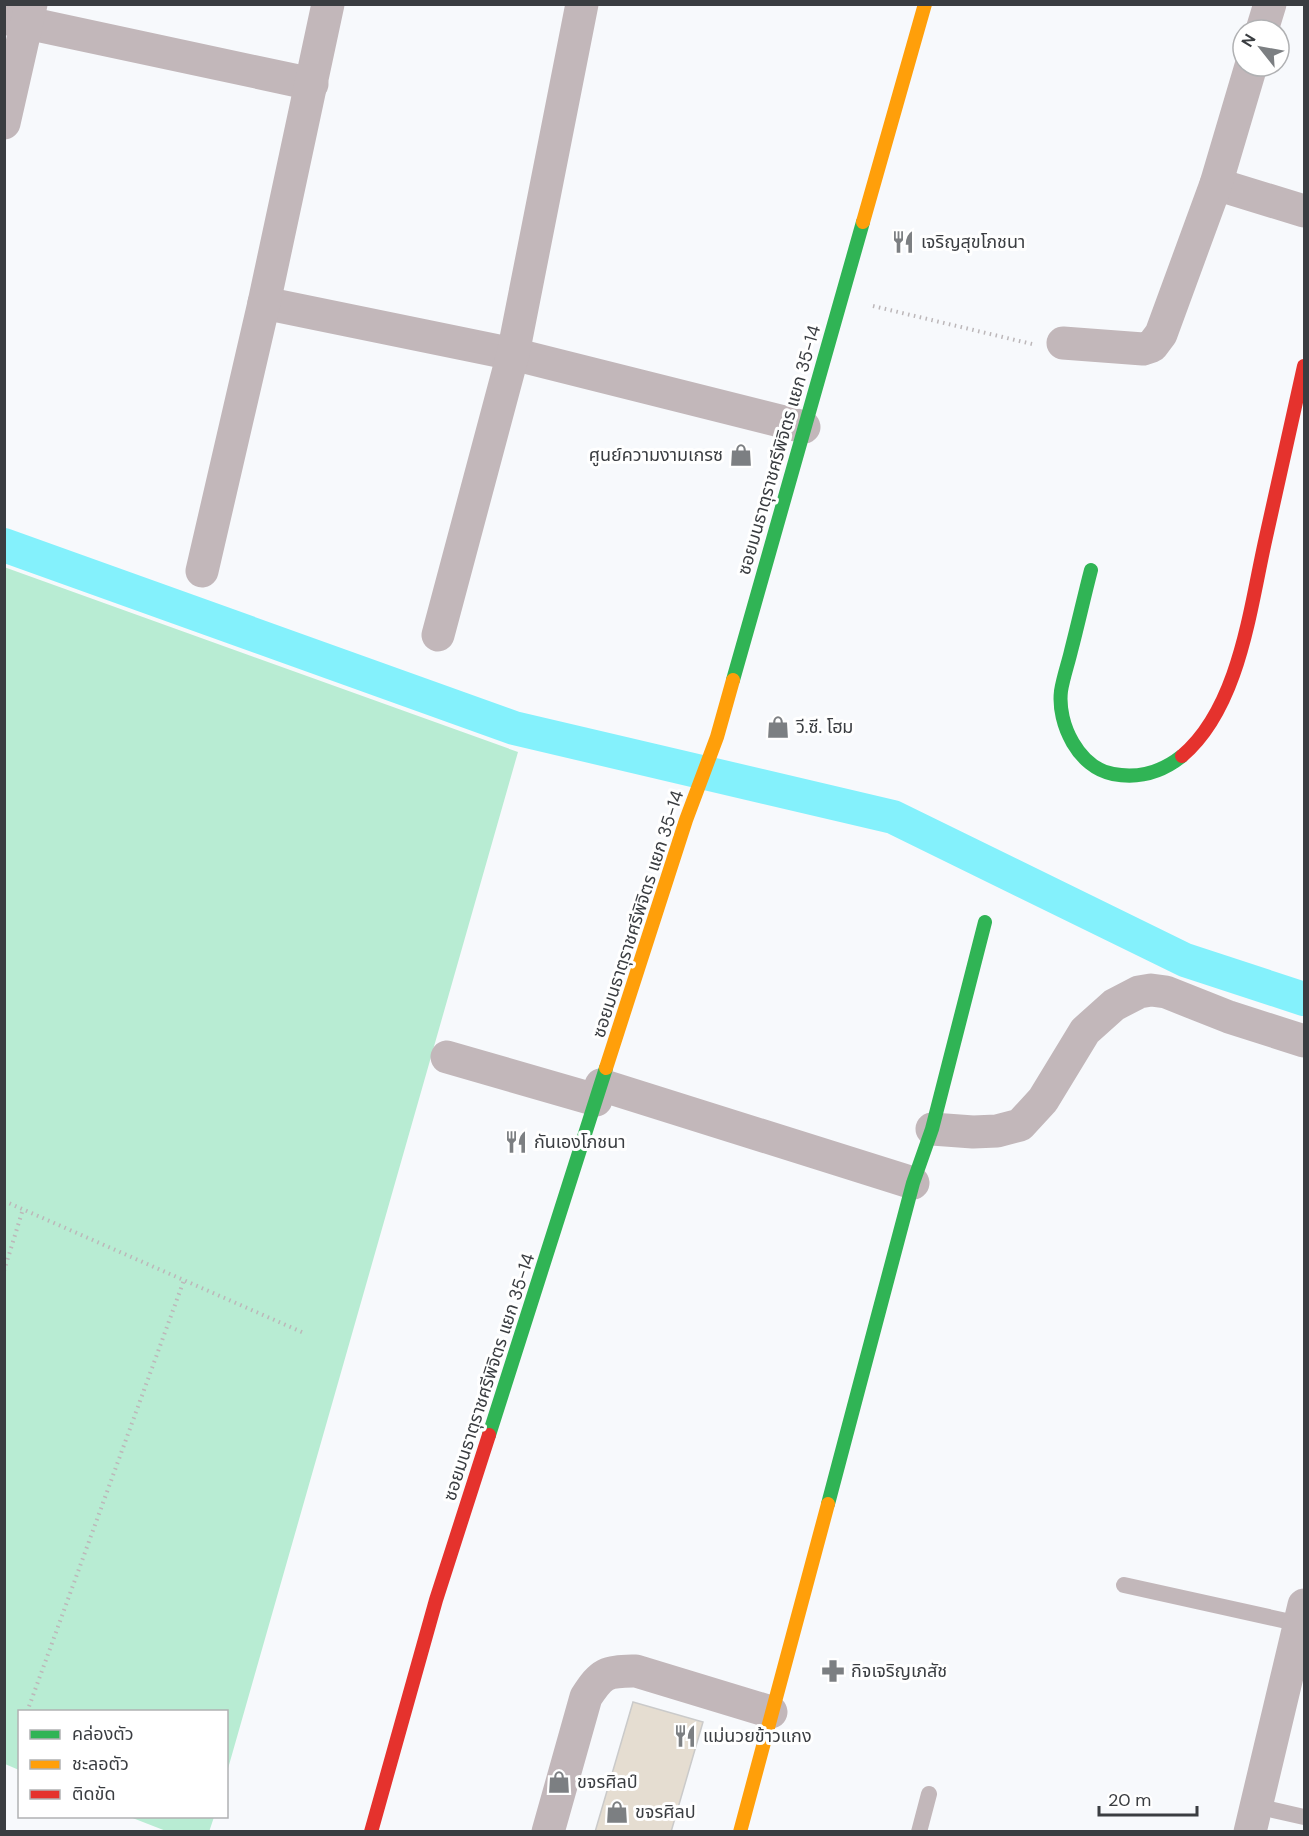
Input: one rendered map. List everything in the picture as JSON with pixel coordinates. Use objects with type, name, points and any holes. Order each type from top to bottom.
[{"type":"street","points":[[202,571],[264,303],[328,4]]},
{"type":"street","points":[[438,635],[513,354],[582,4]]},
{"type":"street","name":"ซอยมนธาตุราชศรีพิจิตร แยก 35-14","points":[[371,1832],[436,1600],[686,820],[717,737],[925,4]]},
{"type":"street","points":[[4,123],[21,15],[312,84]]},
{"type":"street","points":[[1048,344],[1143,349],[1152,346],[1161,334],[1216,184],[1247,78]]},
{"type":"street","points":[[1216,184],[1305,212]]},
{"type":"street","points":[[264,303],[513,354],[804,427]]},
{"type":"street","points":[[1091,570],[1061,692],[1061,712],[1067,732],[1092,766],[1105,772],[1129,775],[1162,770],[1193,746],[1209,725],[1224,698],[1239,656],[1305,366]]},
{"type":"street","points":[[740,1832],[913,1183],[932,1129],[985,922]]},
{"type":"street","points":[[932,1129],[997,1131],[1020,1125],[1043,1100],[1084,1031],[1114,1005],[1139,992],[1151,990],[1166,992],[1229,1017],[1305,1041]]},
{"type":"street","points":[[447,1057],[599,1092],[913,1183]]},
{"type":"street","points":[[1253,1819],[1302,1615]]},
{"type":"street","points":[[548,1832],[586,1697],[599,1677],[613,1671],[636,1671],[771,1712]]},
{"type":"lane","points":[[1124,1585],[1302,1615]]},
{"type":"lane","points":[[919,1832],[929,1794]]},
{"type":"lane","points":[[1253,1819],[1305,1817]]},
{"type":"path","points":[[841,298],[1048,344]]},
{"type":"path","points":[[4,1201],[304,1333]]},
{"type":"path","points":[[4,1271],[23,1209]]},
{"type":"path","points":[[28,1710],[184,1280]]},
{"type":"green space","points":[[4,567],[518,752],[228,1768],[228,1710],[18,1710],[18,1770],[5,1764]]},
{"type":"green space","points":[[133,1818],[214,1818],[209,1832],[166,1831]]},
{"type":"building","points":[[633,1702],[703,1722],[671,1832],[595,1832]]},
{"type":"waterway","points":[[4,545],[514,728],[893,817],[1185,960],[1304,999]]},
{"type":"traffic: fast","points":[[733,680],[863,222]]},
{"type":"traffic: fast","points":[[1091,570],[1061,691],[1063,717],[1073,743],[1090,763],[1113,774],[1132,776],[1150,773],[1182,756]]},
{"type":"traffic: fast","points":[[828,1504],[913,1183],[932,1129],[985,922]]},
{"type":"traffic: fast","points":[[489,1435],[606,1068]]},
{"type":"traffic: slow","points":[[863,222],[925,4]]},
{"type":"traffic: slow","points":[[606,1068],[686,820],[717,737],[733,680]]},
{"type":"traffic: slow","points":[[740,1832],[828,1504]]},
{"type":"traffic: jam","points":[[1182,756],[1202,735],[1217,711],[1230,684],[1240,654],[1304,366]]},
{"type":"traffic: jam","points":[[371,1832],[436,1600],[489,1435]]},
{"type":"place","name":"เจริญสุขโภชนา","points":[[903,242]]},
{"type":"place","name":"ศูนย์ความงามเกรซ","points":[[741,455]]},
{"type":"place","name":"วี.ซี. โฮม","points":[[778,727]]},
{"type":"place","name":"กันเองโภชนา","points":[[516,1142]]},
{"type":"place","name":"กิจเจริญเภสัช","points":[[833,1671]]},
{"type":"place","name":"แม่นวยข้าวแกง","points":[[685,1736]]},
{"type":"place","name":"ขจรศิลป์","points":[[559,1782]]},
{"type":"place","name":"ขจรศิลป","points":[[617,1812]]}]
